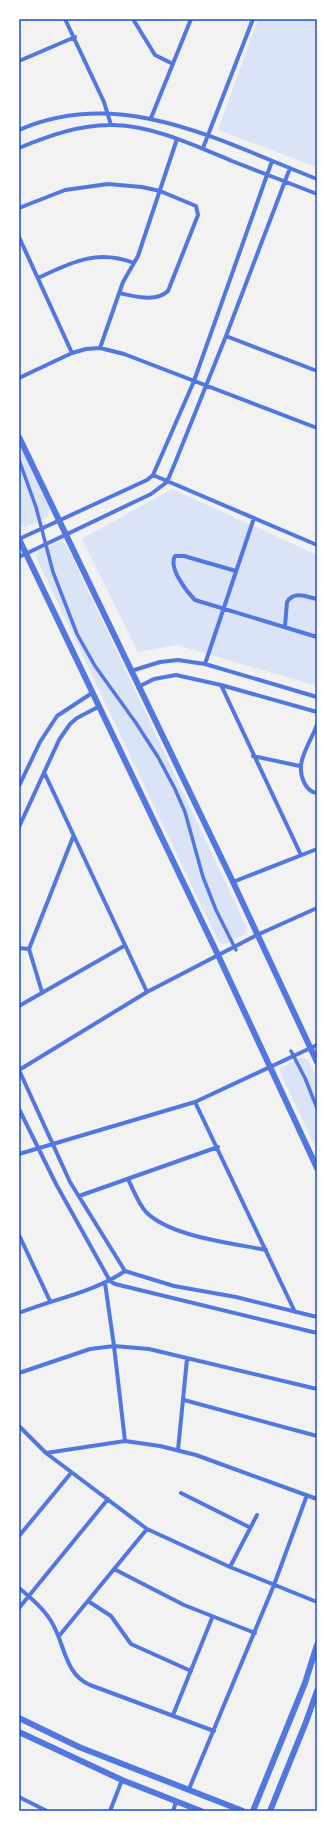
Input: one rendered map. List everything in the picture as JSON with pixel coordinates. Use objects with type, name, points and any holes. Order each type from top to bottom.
[{"type":"street","points":[[66,19],[108,112],[111,125]]},
{"type":"street","points":[[133,19],[154,55],[173,64]]},
{"type":"street","points":[[151,118],[191,19]]},
{"type":"street","points":[[203,148],[253,19]]},
{"type":"street","points":[[19,61],[74,37]]},
{"type":"street","points":[[19,130],[68,115],[108,112],[151,118],[208,136],[272,162],[317,178]]},
{"type":"street","points":[[19,148],[58,134],[111,125],[149,130],[203,148],[284,182],[317,194]]},
{"type":"street","points":[[100,348],[126,275],[134,263],[177,139]]},
{"type":"street","points":[[272,162],[194,381],[153,475],[147,480],[19,539],[98,707],[218,955],[317,1168]]},
{"type":"street","points":[[19,557],[151,494],[167,482],[226,336],[290,168]]},
{"type":"street","points":[[19,208],[65,190],[95,185],[123,184],[160,191],[193,204],[198,211],[171,287],[165,294],[151,298],[119,293]]},
{"type":"street","points":[[19,237],[72,354]]},
{"type":"street","points":[[38,278],[84,258],[121,258],[134,263]]},
{"type":"street","points":[[226,336],[317,371]]},
{"type":"street","points":[[19,378],[72,354],[100,348],[124,354],[206,387],[317,428]]},
{"type":"street","points":[[19,437],[233,882],[317,1062]]},
{"type":"street","points":[[19,460],[36,507],[62,598],[77,634],[95,666],[154,752],[175,789],[185,812],[203,877],[216,910],[235,948]]},
{"type":"street","points":[[153,475],[317,546]]},
{"type":"street","points":[[205,664],[254,518]]},
{"type":"street","points":[[236,571],[184,556],[175,556],[173,560],[173,566],[188,593],[195,600],[285,626],[317,637]]},
{"type":"street","points":[[285,626],[287,602],[289,598],[298,594],[317,600]]},
{"type":"street","points":[[131,671],[169,660],[205,664],[317,697]]},
{"type":"street","points":[[138,687],[154,679],[176,675],[221,685],[317,712]]},
{"type":"street","points":[[221,685],[253,756],[301,855]]},
{"type":"street","points":[[19,786],[40,742],[57,716],[92,693]]},
{"type":"street","points":[[19,827],[59,740],[70,724],[77,718],[98,707]]},
{"type":"street","points":[[317,725],[300,766],[306,788],[311,792],[317,793]]},
{"type":"street","points":[[253,756],[300,766]]},
{"type":"street","points":[[44,772],[146,992]]},
{"type":"street","points":[[42,992],[29,949],[73,837]]},
{"type":"street","points":[[233,882],[317,849]]},
{"type":"street","points":[[317,908],[257,935],[235,948],[218,955],[146,992],[19,1070],[53,1146],[79,1196],[125,1271],[174,1286],[236,1297],[317,1317]]},
{"type":"street","points":[[19,1006],[124,946]]},
{"type":"street","points":[[19,948],[29,949]]},
{"type":"street","points":[[19,1154],[53,1146],[195,1102],[317,1045]]},
{"type":"street","points":[[291,1051],[317,1108]]},
{"type":"street","points":[[195,1102],[218,1147],[295,1312]]},
{"type":"street","points":[[19,1109],[56,1184],[110,1281],[115,1284],[152,1294],[317,1333]]},
{"type":"street","points":[[79,1196],[218,1147]]},
{"type":"street","points":[[128,1179],[146,1211],[170,1228],[186,1234],[266,1250]]},
{"type":"street","points":[[19,1235],[50,1301]]},
{"type":"street","points":[[19,1313],[105,1283],[125,1271]]},
{"type":"street","points":[[105,1283],[125,1441]]},
{"type":"street","points":[[19,1373],[90,1349],[114,1346],[149,1349],[317,1389]]},
{"type":"street","points":[[178,1450],[187,1359]]},
{"type":"street","points":[[184,1400],[317,1436]]},
{"type":"street","points":[[19,1426],[46,1453],[147,1529],[230,1567],[317,1602]]},
{"type":"street","points":[[46,1453],[125,1441],[178,1450],[317,1499]]},
{"type":"street","points":[[19,1536],[21,1531],[71,1473]]},
{"type":"street","points":[[181,1493],[249,1528]]},
{"type":"street","points":[[189,1789],[255,1633],[307,1495]]},
{"type":"street","points":[[19,1608],[108,1499]]},
{"type":"street","points":[[230,1567],[257,1515]]},
{"type":"street","points":[[59,1636],[147,1529]]},
{"type":"street","points":[[114,1569],[159,1593],[212,1618],[255,1633]]},
{"type":"street","points":[[19,1588],[45,1613],[59,1636],[70,1667],[79,1678],[90,1685],[214,1731]]},
{"type":"street","points":[[88,1601],[111,1616],[131,1644],[191,1671]]},
{"type":"street","points":[[173,1715],[212,1618]]},
{"type":"street","points":[[253,1811],[305,1683],[317,1645]]},
{"type":"street","points":[[270,1811],[317,1691]]},
{"type":"street","points":[[19,1718],[79,1747],[243,1811]]},
{"type":"street","points":[[19,1732],[122,1780],[201,1811]]},
{"type":"street","points":[[110,1811],[122,1780]]},
{"type":"street","points":[[19,1797],[47,1811]]},
{"type":"street","points":[[173,1811],[176,1802]]},
{"type":"shaded area","points":[[258,19],[317,19],[317,167],[218,130]]},
{"type":"shaded area","points":[[19,444],[50,510],[48,517],[26,527],[19,521]]},
{"type":"shaded area","points":[[172,489],[317,555],[317,686],[177,645],[138,652],[82,539]]},
{"type":"shaded area","points":[[61,541],[66,544],[247,928],[245,934],[225,944],[219,943],[36,557],[38,551]]},
{"type":"shaded area","points":[[302,1057],[308,1060],[317,1078],[317,1151],[280,1072],[280,1068]]}]
